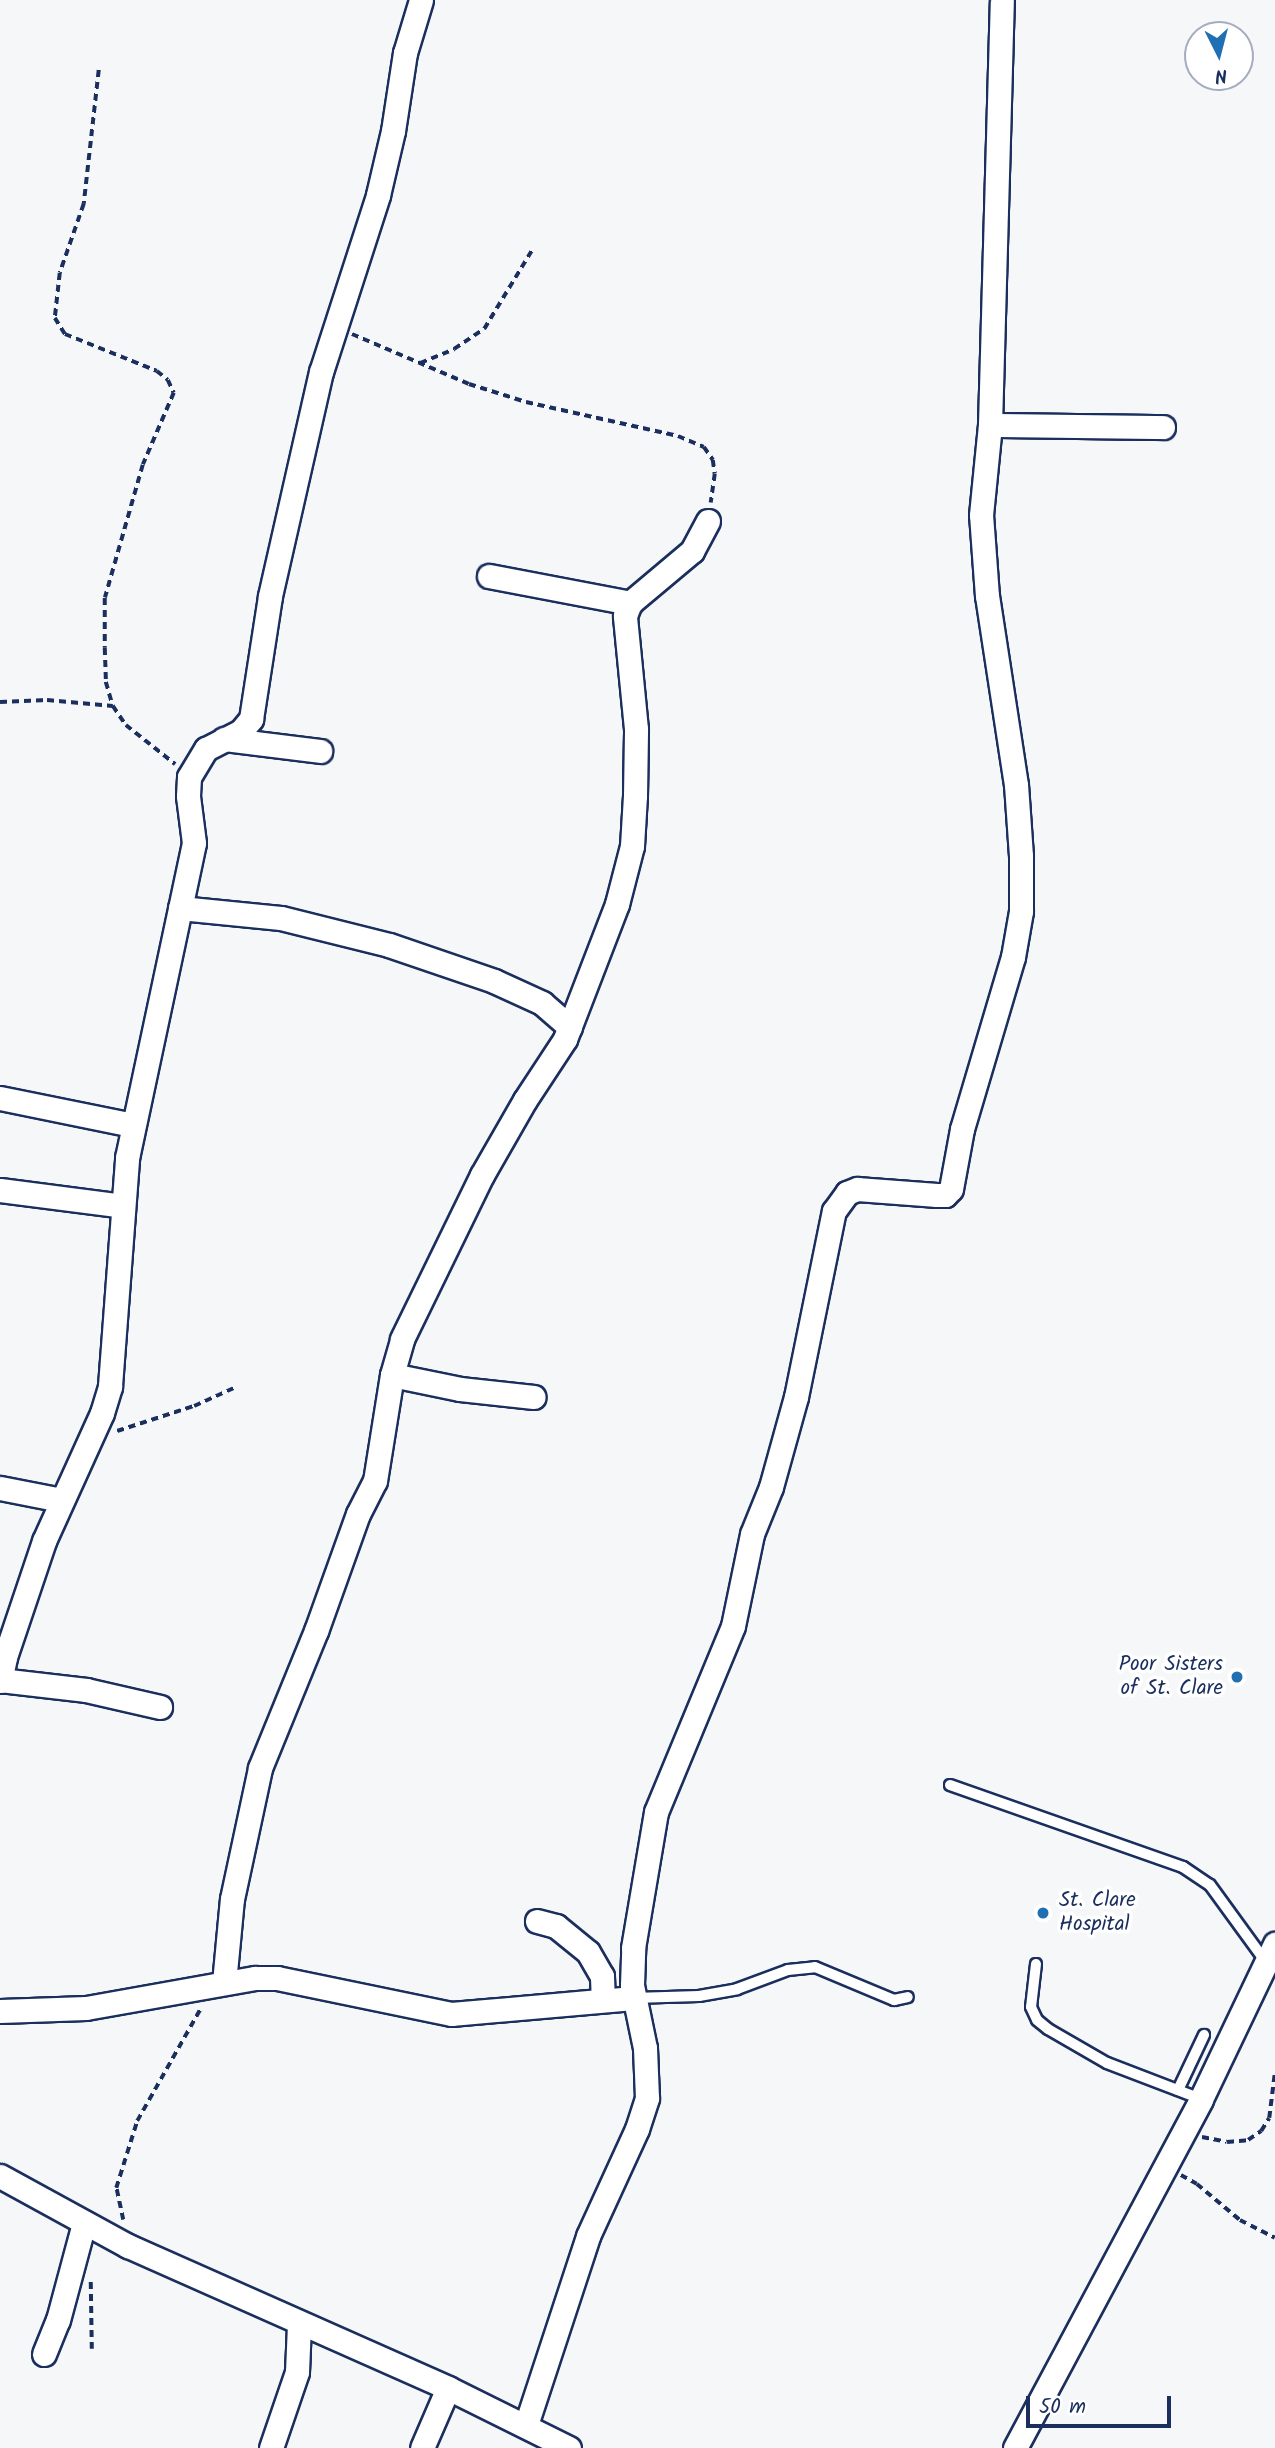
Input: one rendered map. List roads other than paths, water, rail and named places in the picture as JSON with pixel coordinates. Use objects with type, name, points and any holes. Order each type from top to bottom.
[{"type":"street","points":[[160,1707],[86,1690],[0,1681],[15,1623],[61,1500],[102,1413],[114,1366],[117,1265],[133,1125],[194,843],[188,796],[190,777],[206,749],[241,731],[251,719],[270,596],[335,326],[378,195],[393,131],[405,53],[421,0]]},
{"type":"street","points":[[526,2425],[588,2236],[637,2129],[647,2098],[645,2048],[634,1998],[633,1948],[656,1812],[733,1626],[752,1534],[771,1487],[796,1396],[834,1211],[847,1193],[857,1189],[944,1195],[951,1189],[962,1129],[1013,957],[1021,911],[1021,856],[1016,785],[987,596],[981,515],[990,425],[1002,2]]},
{"type":"street","points":[[990,425],[1163,427]]},
{"type":"street","points":[[220,1984],[232,1899],[260,1768],[316,1631],[358,1514],[374,1481],[392,1375],[412,1314],[482,1175],[570,1027],[600,956],[632,846],[636,729],[632,672],[624,632],[630,603],[692,551],[708,521]]},
{"type":"street","points":[[489,576],[630,603]]},
{"type":"street","points":[[224,738],[320,751]]},
{"type":"street","points":[[180,908],[281,918],[389,945],[494,981],[542,1003],[570,1027]]},
{"type":"street","points":[[0,1098],[133,1125]]},
{"type":"street","points":[[0,1190],[123,1206]]},
{"type":"street","points":[[392,1375],[460,1389],[534,1397]]},
{"type":"street","points":[[0,1488],[61,1500]]},
{"type":"street","points":[[537,1921],[556,1926],[588,1952],[602,1976],[603,1998]]},
{"type":"street","points":[[1015,2448],[1201,2099],[1270,1953]]},
{"type":"street","points":[[0,2011],[86,2008],[220,1984],[277,1978],[451,2014],[603,1998],[634,1998]]},
{"type":"street","points":[[0,2176],[128,2246],[448,2388],[569,2448]]},
{"type":"street","points":[[44,2354],[58,2320],[84,2223]]},
{"type":"street","points":[[271,2448],[297,2372],[299,2323]]},
{"type":"street","points":[[422,2448],[448,2388]]},
{"type":"lane","points":[[950,1784],[1184,1867],[1210,1885],[1270,1953]]},
{"type":"lane","points":[[1036,1964],[1031,2007],[1037,2020],[1066,2041],[1107,2063],[1201,2099]]},
{"type":"lane","points":[[634,1998],[699,1996],[737,1989],[788,1970],[815,1967],[894,2000],[908,1997]]},
{"type":"lane","points":[[1178,2090],[1204,2035]]},
{"type":"place","name":"Poor Sisters of St. Clare","points":[[1237,1677]]},
{"type":"place","name":"St. Clare Hospital","points":[[1043,1913]]}]
